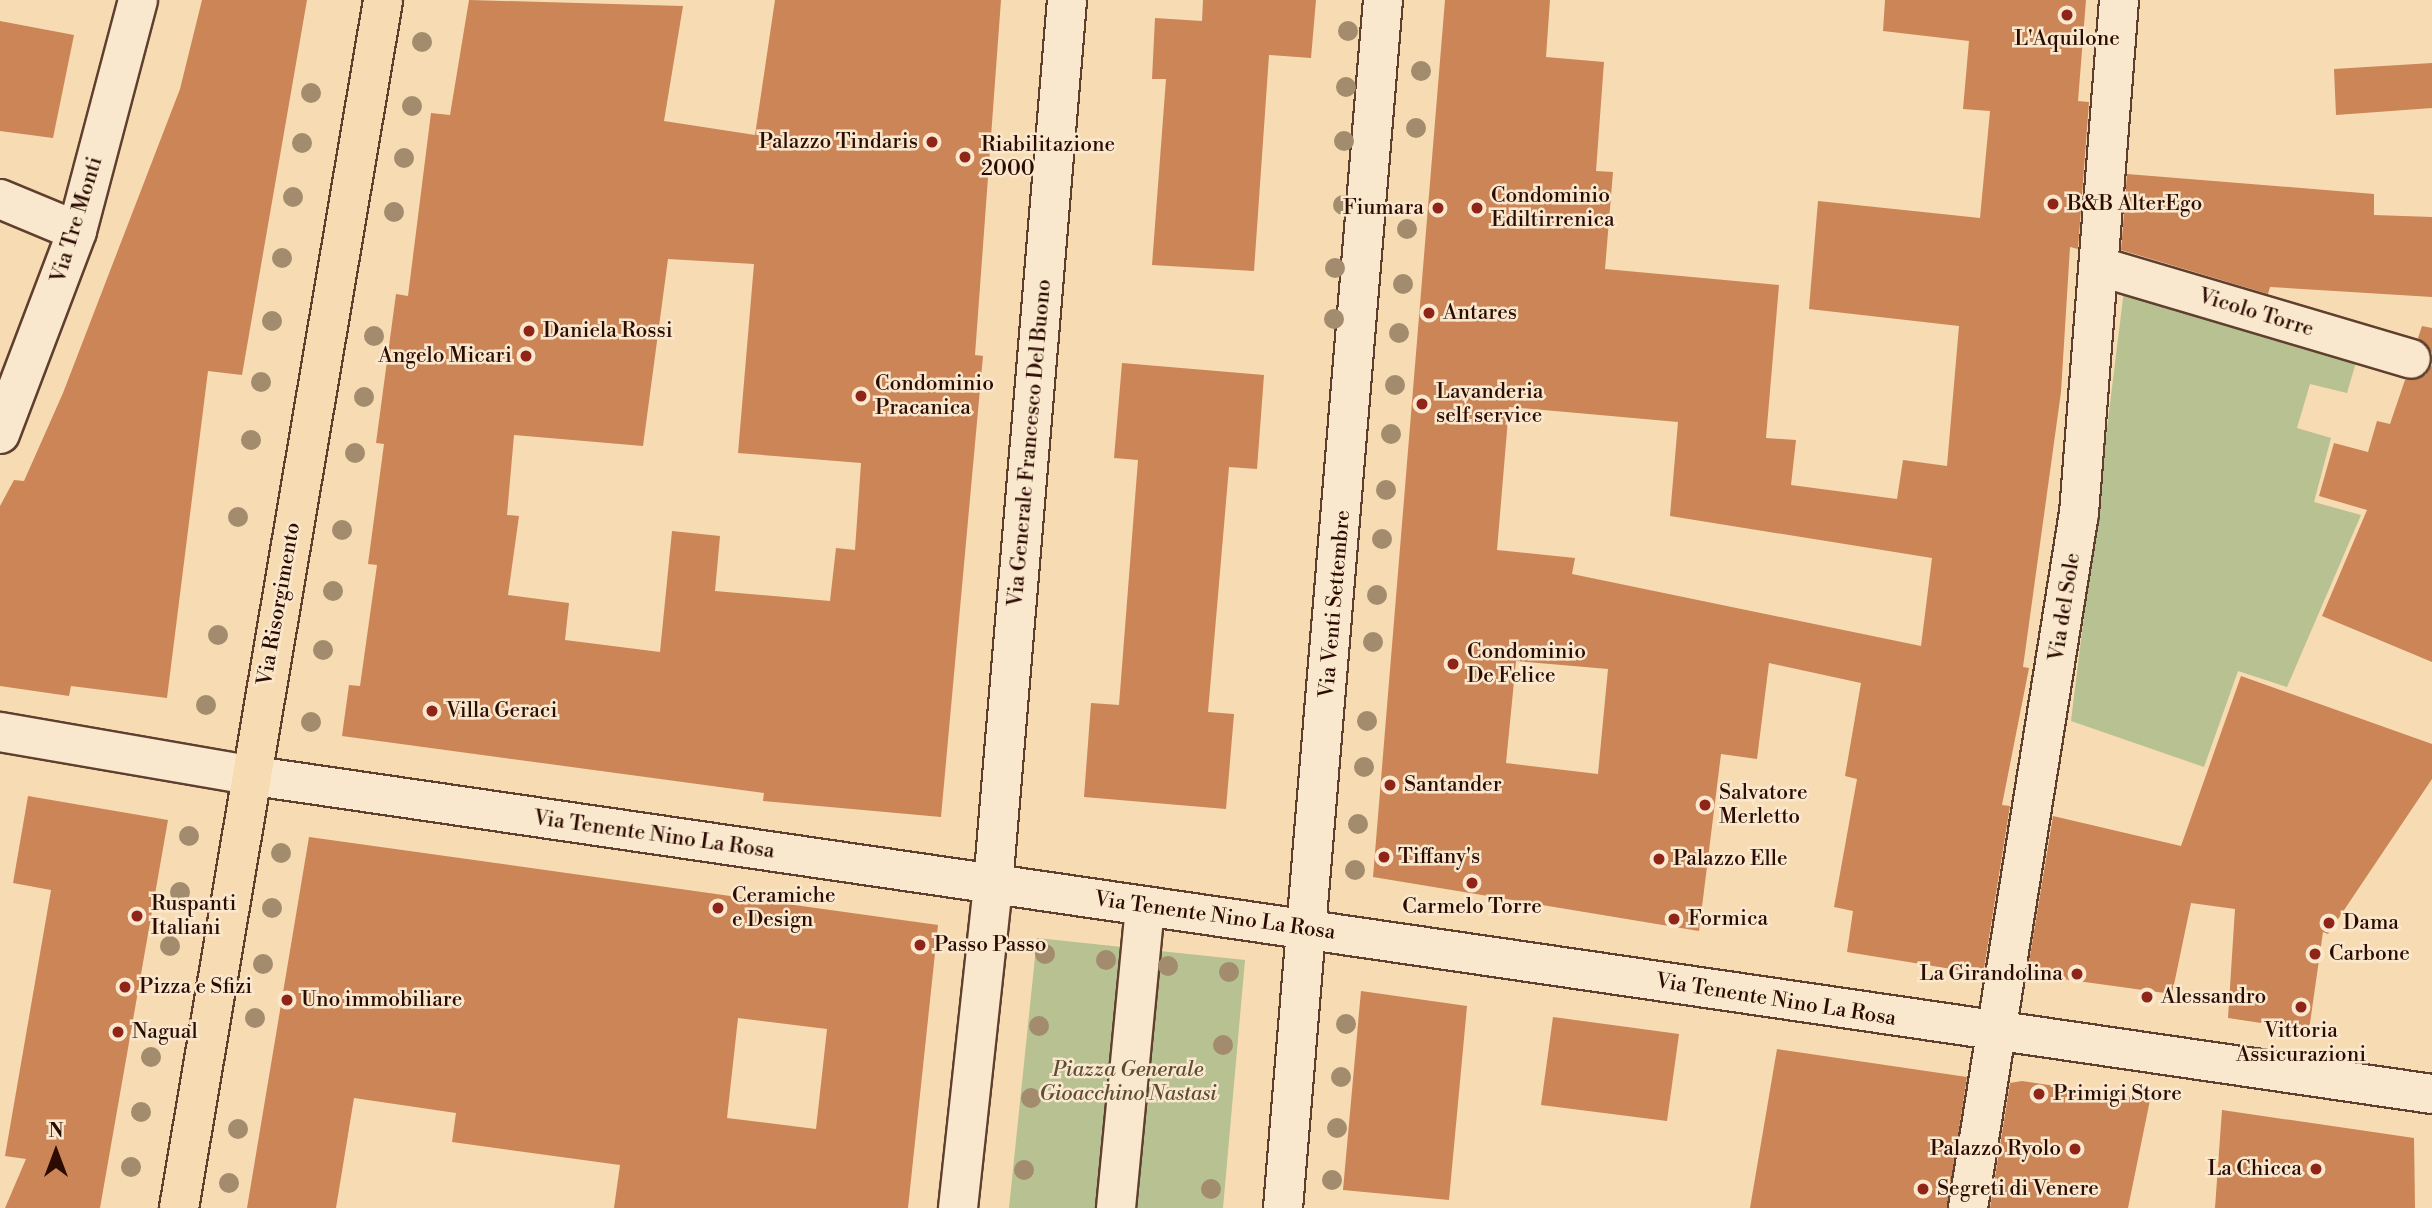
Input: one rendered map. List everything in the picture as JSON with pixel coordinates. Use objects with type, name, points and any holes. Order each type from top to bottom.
[{"type":"main road","name":"Via Risorgimento","points":[[179,1208],[248,775],[383,0]]},
{"type":"street","name":"Via Tre Monti","points":[[0,434],[77,231],[138,0]]},
{"type":"street","name":"Via Generale Francesco Del Buono","points":[[993,885],[1067,0]]},
{"type":"street","name":"Via Venti Settembre","points":[[1283,1208],[1309,929],[1383,0]]},
{"type":"street","name":"Via del Sole","points":[[1968,1208],[2000,1033],[2079,513],[2101,267],[2119,0]]},
{"type":"street","points":[[0,200],[77,231]]},
{"type":"street","name":"Vicolo Torre","points":[[2101,267],[2411,359]]},
{"type":"street","name":"Via Tenente Nino La Rosa","points":[[0,732],[248,775],[2432,1094]]},
{"type":"street","points":[[958,1208],[993,885]]},
{"type":"street","points":[[1116,1208],[1145,906]]},
{"type":"green space","points":[[2125,282],[2359,352],[2347,393],[2310,384],[2297,428],[2331,438],[2314,502],[2361,515],[2287,687],[2238,671],[2204,767],[2071,721]]},
{"type":"green space","name":"Piazza Generale Gioacchino Nastasi","points":[[1037,938],[1245,960],[1223,1208],[1009,1208]]},
{"type":"building","points":[[202,0],[307,0],[242,375],[208,371],[167,698],[71,686],[69,696],[0,686],[0,506],[14,480],[24,481],[63,393],[180,89]]},
{"type":"building","points":[[469,0],[683,6],[664,121],[755,135],[775,0],[1001,0],[975,355],[983,356],[941,817],[763,801],[764,793],[342,736],[349,685],[360,686],[377,565],[368,564],[384,444],[376,443],[396,294],[408,296],[431,113],[450,115]],"holes":[[[668,259],[754,264],[738,453],[861,463],[855,550],[836,548],[830,601],[715,591],[720,536],[672,531],[660,652],[565,640],[569,603],[508,595],[519,516],[507,515],[514,435],[643,446]]]},
{"type":"building","points":[[1203,0],[1316,0],[1311,58],[1269,55],[1254,271],[1152,265],[1166,79],[1152,79],[1155,18],[1202,21]]},
{"type":"building","points":[[1445,0],[1550,0],[1546,57],[1604,62],[1596,171],[1613,172],[1605,269],[1779,285],[1766,438],[1796,440],[1791,485],[1897,499],[1903,460],[1947,466],[1959,326],[1809,309],[1818,201],[1980,218],[1990,111],[1963,109],[1969,41],[1883,31],[1885,0],[2086,0],[2078,101],[2089,102],[2078,249],[2070,247],[2061,392],[2023,667],[2029,668],[2002,805],[2010,806],[1984,969],[1971,967],[1970,972],[1847,952],[1853,911],[1834,907],[1857,779],[1845,776],[1861,683],[1769,663],[1757,759],[1721,754],[1699,931],[1373,877]],"holes":[[[1509,407],[1678,422],[1670,516],[1932,558],[1921,646],[1572,574],[1575,558],[1497,550]],[[1516,661],[1608,669],[1598,774],[1506,763]]]},
{"type":"building","points":[[0,21],[74,35],[53,138],[0,131]]},
{"type":"building","points":[[2432,63],[2432,108],[2336,115],[2334,69]]},
{"type":"building","points":[[2127,174],[2374,194],[2374,215],[2432,217],[2432,297],[2270,287],[2268,294],[2121,250]]},
{"type":"building","points":[[2422,326],[2432,328],[2432,353],[2418,338]]},
{"type":"building","points":[[1122,363],[1264,375],[1257,469],[1229,467],[1208,712],[1234,714],[1226,809],[1084,797],[1091,703],[1119,705],[1138,460],[1114,458]]},
{"type":"building","points":[[2432,365],[2432,662],[2322,616],[2367,510],[2319,496],[2334,443],[2368,452],[2377,421],[2390,424],[2405,380],[2426,375]]},
{"type":"building","points":[[2241,676],[2432,744],[2432,779],[2328,934],[2323,932],[2309,1030],[2228,1018],[2235,909],[2191,903],[2172,994],[2027,974],[2053,816],[2181,846]]},
{"type":"building","points":[[28,796],[168,820],[100,1208],[5,1208],[26,1159],[5,1156],[51,890],[13,883]]},
{"type":"building","points":[[309,837],[938,925],[908,1208],[614,1208],[620,1165],[452,1142],[456,1113],[354,1098],[336,1208],[247,1208]],"holes":[[[738,1018],[827,1029],[816,1129],[727,1118]]]},
{"type":"building","points":[[1361,991],[1467,1006],[1449,1200],[1343,1190]]},
{"type":"building","points":[[1553,1017],[1679,1034],[1667,1121],[1541,1105]]},
{"type":"building","points":[[1777,1049],[1967,1077],[1947,1208],[1750,1208]]},
{"type":"building","name":"Palazzo Ryolo","points":[[2022,1081],[2150,1100],[2128,1208],[1990,1208],[2010,1083]]},
{"type":"building","name":"La Chicca","points":[[2222,1110],[2414,1138],[2415,1208],[2215,1208]]},
{"type":"place","name":"L'Aquilone","points":[[2067,15]]},
{"type":"place","name":"Palazzo Tindaris","points":[[932,142]]},
{"type":"place","name":"Riabilitazione 2000","points":[[965,157]]},
{"type":"place","name":"B&B AlterEgo","points":[[2053,204]]},
{"type":"place","name":"Fiumara","points":[[1438,208]]},
{"type":"place","name":"Condominio Ediltirrenica","points":[[1477,208]]},
{"type":"place","name":"Antares","points":[[1429,313]]},
{"type":"place","name":"Daniela Rossi","points":[[529,331]]},
{"type":"place","name":"Angelo Micari","points":[[526,356]]},
{"type":"place","name":"Condominio Pracanica","points":[[861,396]]},
{"type":"place","name":"Lavanderia self service","points":[[1422,404]]},
{"type":"place","name":"Condominio De Felice","points":[[1453,664]]},
{"type":"place","name":"Villa Geraci","points":[[432,711]]},
{"type":"place","name":"Santander","points":[[1390,785]]},
{"type":"place","name":"Salvatore Merletto","points":[[1705,805]]},
{"type":"place","name":"Tiffany's","points":[[1384,857]]},
{"type":"place","name":"Palazzo Elle","points":[[1659,859]]},
{"type":"place","name":"Carmelo Torre","points":[[1472,883]]},
{"type":"place","name":"Ceramiche e Design","points":[[718,908]]},
{"type":"place","name":"Ruspanti Italiani","points":[[137,916]]},
{"type":"place","name":"Formica","points":[[1674,919]]},
{"type":"place","name":"Dama","points":[[2329,923]]},
{"type":"place","name":"Passo Passo","points":[[920,945]]},
{"type":"place","name":"Carbone","points":[[2315,954]]},
{"type":"place","name":"La Girandolina","points":[[2077,974]]},
{"type":"place","name":"Pizza e Sfizi","points":[[125,987]]},
{"type":"place","name":"Alessandro","points":[[2147,997]]},
{"type":"place","name":"Uno immobiliare","points":[[287,1000]]},
{"type":"place","name":"Vittoria Assicurazioni","points":[[2301,1007]]},
{"type":"place","name":"Nagual","points":[[118,1032]]},
{"type":"place","name":"Primigi Store","points":[[2039,1094]]},
{"type":"place","name":"Palazzo Ryolo","points":[[2075,1149]]},
{"type":"place","name":"La Chicca","points":[[2316,1169]]},
{"type":"place","name":"Segreti di Venere","points":[[1923,1189]]}]
